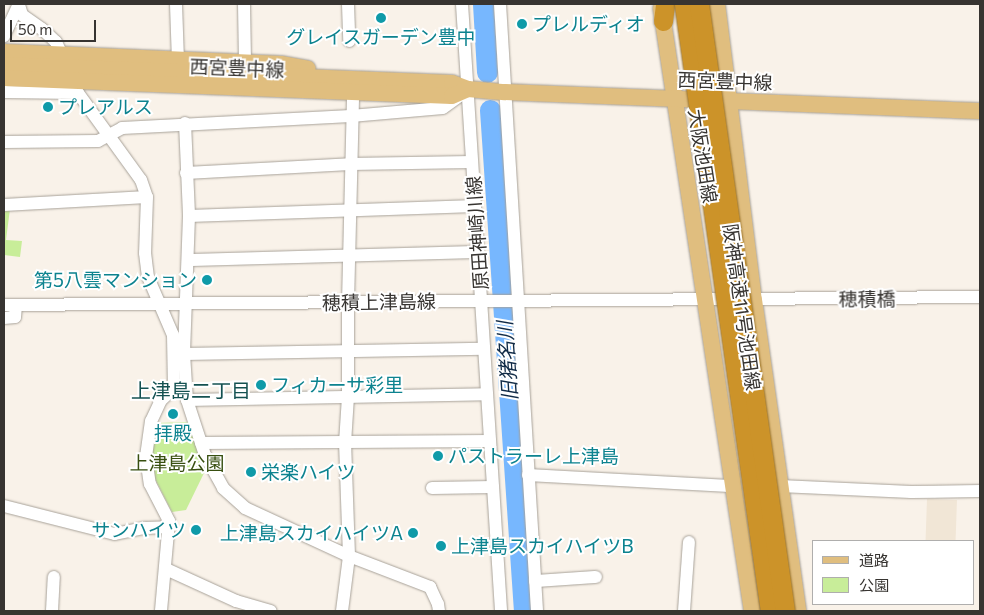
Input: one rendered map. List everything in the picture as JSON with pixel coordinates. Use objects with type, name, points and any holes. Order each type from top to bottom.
[{"type":"highway","name":"阪神高速11号池田線","points":[[684,4],[770,611]]},
{"type":"highway","name":"阪神高速11号池田線","points":[[699,4],[795,611]]},
{"type":"main road","name":"大阪池田線","points":[[718,4],[754,300],[795,611]]},
{"type":"main road","name":"大阪池田線","points":[[663,9],[674,99],[752,611]]},
{"type":"main road","points":[[4,52],[304,67],[330,78]]},
{"type":"main road","name":"西宮豊中線","points":[[4,66],[353,93],[452,96],[468,90]]},
{"type":"main road","name":"西宮豊中線","points":[[4,78],[330,78],[452,83],[468,90],[505,92],[980,111]]},
{"type":"street","points":[[176,4],[178,60]]},
{"type":"street","points":[[244,4],[245,63]]},
{"type":"street","points":[[348,4],[349,41]]},
{"type":"street","name":"原田神崎川線","points":[[462,4],[478,252],[487,301],[484,349],[501,611]]},
{"type":"street","points":[[500,4],[514,301],[537,611]]},
{"type":"street","points":[[4,36],[19,5]]},
{"type":"street","points":[[19,5],[22,15],[56,42],[62,56]]},
{"type":"street","points":[[4,142],[98,141],[122,128],[351,116],[443,108],[468,90]]},
{"type":"street","points":[[4,92],[78,94],[141,180],[147,197],[145,253],[148,277],[173,335],[174,388],[161,400],[151,422],[146,457],[150,484],[169,521],[161,611]]},
{"type":"street","points":[[342,611],[349,556],[345,444],[348,397],[350,164],[353,93]]},
{"type":"street","points":[[185,124],[189,216],[184,354],[187,400],[205,455],[223,488],[245,508],[349,556],[430,587],[438,604],[439,611]]},
{"type":"street","points":[[186,173],[350,164],[472,162]]},
{"type":"street","points":[[4,204],[147,197]]},
{"type":"street","points":[[189,216],[475,206]]},
{"type":"street","points":[[188,260],[349,254],[478,252]]},
{"type":"street","name":"穂積橋","points":[[754,300],[980,297]]},
{"type":"street","name":"穂積上津島線","points":[[10,305],[754,300]]},
{"type":"street","points":[[4,318],[15,317],[10,305]]},
{"type":"street","points":[[184,354],[484,349]]},
{"type":"street","points":[[187,400],[487,394]]},
{"type":"street","points":[[201,443],[345,444],[490,441]]},
{"type":"street","points":[[528,475],[734,486]]},
{"type":"street","points":[[780,486],[911,492],[980,491]]},
{"type":"street","points":[[432,488],[493,487]]},
{"type":"street","points":[[4,506],[115,534],[144,528],[168,527]]},
{"type":"street","points":[[684,611],[689,542]]},
{"type":"street","points":[[166,569],[236,601],[272,611]]},
{"type":"street","points":[[52,611],[54,577]]},
{"type":"street","points":[[535,581],[596,577]]},
{"type":"shaded area","points":[[927,499],[957,500],[956,540],[926,540]]},
{"type":"green space","points":[[4,209],[10,209],[6,240],[22,241],[20,257],[4,255]]},
{"type":"green space","name":"上津島公園","points":[[188,422],[205,464],[205,471],[186,510],[172,512],[152,473],[150,462],[156,423]]},
{"type":"waterway","name":"旧猪名川","points":[[483,4],[487,72]]},
{"type":"waterway","name":"旧猪名川","points":[[490,110],[524,611]]},
{"type":"place","name":"グレイスガーデン豊中","points":[[381,18]]},
{"type":"place","name":"プレルディオ","points":[[522,24]]},
{"type":"place","name":"プレアルス","points":[[48,107]]},
{"type":"place","name":"第5八雲マンション","points":[[207,280]]},
{"type":"place","name":"フィカーサ彩里","points":[[261,385]]},
{"type":"place","name":"拝殿","points":[[173,414]]},
{"type":"place","name":"パストラーレ上津島","points":[[438,456]]},
{"type":"place","name":"栄楽ハイツ","points":[[251,472]]},
{"type":"place","name":"サンハイツ","points":[[196,530]]},
{"type":"place","name":"上津島スカイハイツA","points":[[413,533]]},
{"type":"place","name":"上津島スカイハイツB","points":[[441,546]]},
{"type":"district","name":"上津島二丁目","points":[[191,390]]}]
